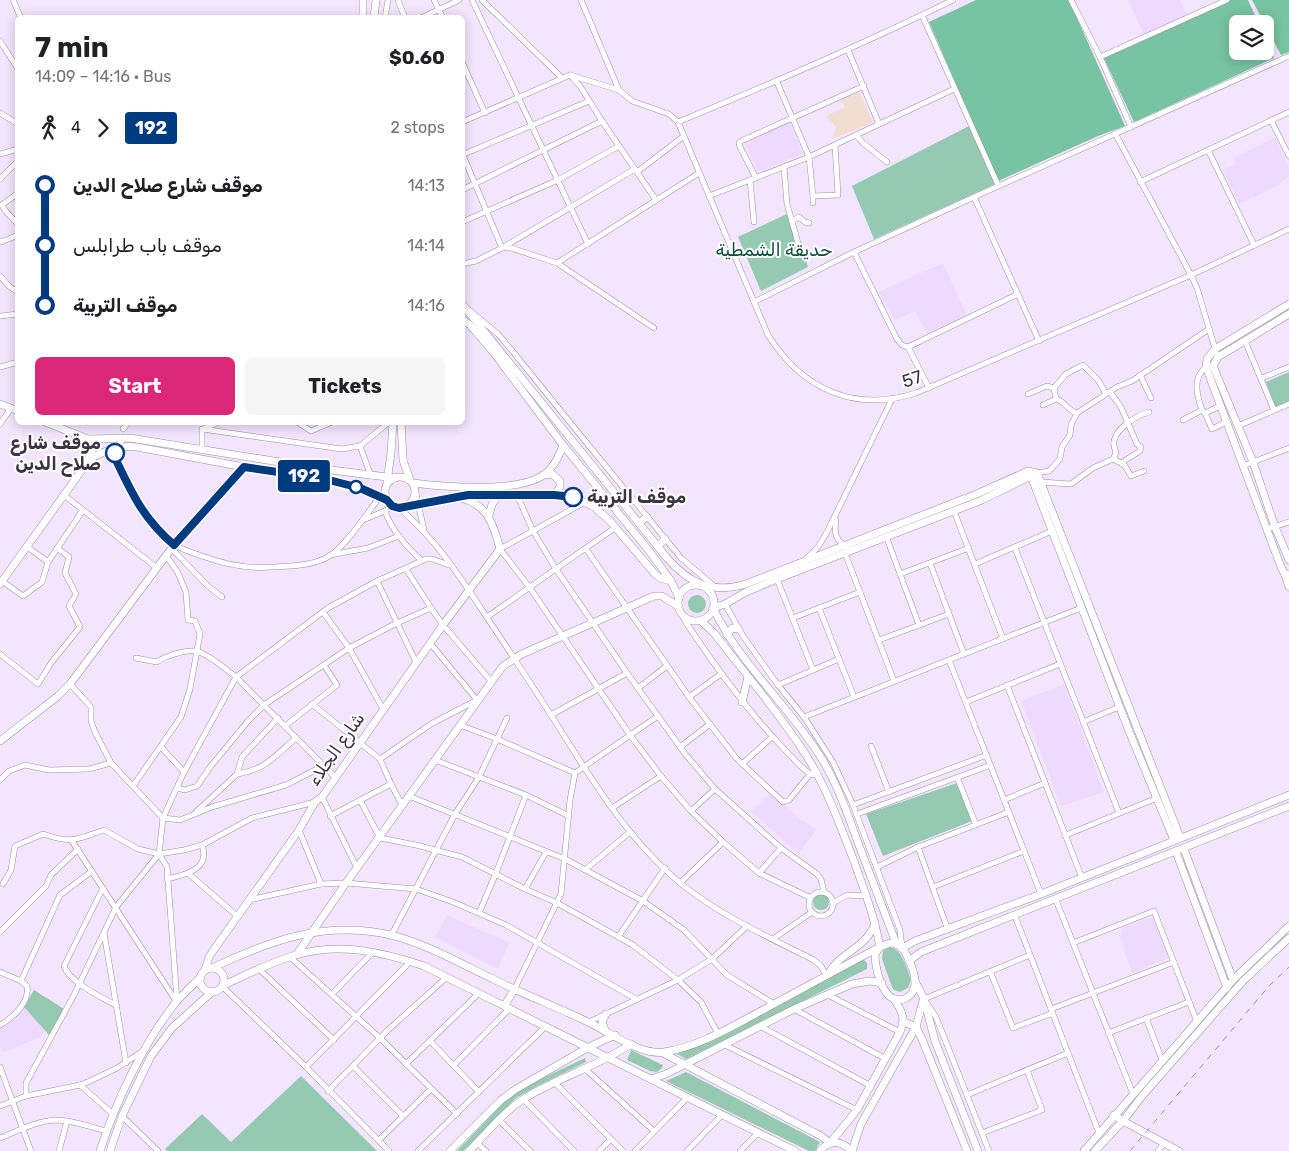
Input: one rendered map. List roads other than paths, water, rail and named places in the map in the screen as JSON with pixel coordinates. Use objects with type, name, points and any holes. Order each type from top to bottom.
[{"type":"main road","points":[[363,0],[363,15]]},
{"type":"main road","points":[[374,15],[376,0]]},
{"type":"main road","points":[[1289,304],[1215,349],[1207,359],[1206,367],[1281,567],[1287,574],[1289,587]]},
{"type":"main road","points":[[465,307],[678,570],[710,591],[713,596],[713,608],[727,635],[802,729],[822,758],[847,812],[899,945],[910,961],[924,999],[935,1041],[978,1151]]},
{"type":"main road","points":[[1281,567],[1289,562],[1253,462],[1214,366],[1218,357],[1289,314]]},
{"type":"main road","points":[[465,321],[494,353],[563,445],[650,552],[671,581],[678,598],[680,610]]},
{"type":"main road","points":[[0,404],[15,409]]},
{"type":"main road","points":[[53,425],[88,439],[123,438],[371,476],[403,477],[411,481],[434,486],[512,485],[528,482],[543,475],[556,461],[563,445]]},
{"type":"main road","points":[[383,498],[386,486],[391,478],[393,425]]},
{"type":"main road","points":[[394,425],[403,460],[416,494],[414,499],[399,507]]},
{"type":"main road","points":[[88,439],[91,447],[90,459]]},
{"type":"main road","points":[[1,582],[90,459],[104,451],[118,447],[137,447],[244,467],[325,479],[360,488],[399,507],[457,497],[500,494],[564,495],[585,502],[602,513],[655,574],[660,578],[671,581]]},
{"type":"main road","points":[[0,741],[58,696],[70,684],[173,547],[244,467]]},
{"type":"main road","points":[[678,598],[684,589],[694,584],[728,588],[746,584],[979,493],[1028,471],[1034,474],[1040,482],[1177,839]]},
{"type":"main road","points":[[294,955],[380,838],[491,681],[503,666],[514,657],[658,595],[666,598],[690,620],[700,620],[708,616],[713,608],[725,604],[746,592],[995,495],[1034,474]]},
{"type":"main road","points":[[1034,474],[1052,531],[1119,707],[1157,798],[1177,839]]},
{"type":"main road","points":[[543,475],[555,476],[560,481],[560,487],[554,495]]},
{"type":"main road","points":[[489,516],[492,504],[500,494]]},
{"type":"main road","points":[[457,497],[472,501],[489,516],[500,549]]},
{"type":"main road","points":[[639,523],[647,517]]},
{"type":"main road","points":[[658,546],[665,539]]},
{"type":"main road","name":"شارع الجلاء","points":[[206,971],[209,957],[237,916],[416,662],[500,549]]},
{"type":"main road","points":[[700,620],[714,633],[748,677],[803,750],[819,776],[842,828],[875,920],[879,947],[875,954],[875,962],[882,983],[889,995],[894,999],[904,1022],[886,1059],[857,1110],[830,1143],[820,1151]]},
{"type":"main road","points":[[727,635],[730,630],[738,629]]},
{"type":"main road","points":[[742,702],[748,677]]},
{"type":"main road","points":[[662,1053],[718,1034],[879,947],[890,943],[899,945],[948,930],[1289,795]]},
{"type":"main road","points":[[910,961],[921,952],[1289,806]]},
{"type":"main road","points":[[1184,849],[1233,980]]},
{"type":"main road","points":[[1176,852],[1227,988]]},
{"type":"main road","points":[[828,974],[837,962],[866,940],[875,920]]},
{"type":"main road","points":[[1084,1151],[1233,980],[1289,926]]},
{"type":"main road","points":[[100,1151],[106,1131],[144,1050],[177,1001],[206,971],[268,943],[312,932],[339,930],[368,932],[391,936],[425,947],[514,990],[589,1022],[631,1044],[652,1052],[662,1053],[821,1136],[830,1143],[841,1143],[851,1151],[862,1124],[916,1027],[924,999]]},
{"type":"main road","points":[[1095,1151],[1123,1122],[1142,1096],[1243,981],[1289,938]]},
{"type":"main road","points":[[110,1151],[122,1116],[151,1056],[172,1028],[213,991],[258,969],[294,955],[350,949],[390,954],[447,977],[795,1151]]},
{"type":"main road","points":[[1258,954],[1265,960]]},
{"type":"main road","points":[[206,971],[222,972],[224,979],[222,986]]},
{"type":"main road","points":[[206,971],[203,987],[213,991]]},
{"type":"main road","points":[[894,999],[905,999],[911,995],[916,980]]},
{"type":"main road","points":[[651,1079],[794,1009],[861,982],[882,983]]},
{"type":"main road","points":[[508,1006],[514,990]]},
{"type":"main road","points":[[606,1014],[602,1022],[611,1034]]},
{"type":"main road","points":[[904,1022],[916,1027],[935,1068],[968,1151]]},
{"type":"main road","points":[[450,1151],[501,1100],[516,1089],[611,1034]]},
{"type":"main road","points":[[1180,1040],[1186,1045]]},
{"type":"main road","points":[[469,1151],[499,1120],[523,1099],[631,1044]]},
{"type":"main road","points":[[1114,1115],[1123,1122],[1178,1151]]},
{"type":"street","points":[[13,0],[20,15]]},
{"type":"street","points":[[386,15],[388,0]]},
{"type":"street","points":[[398,0],[404,15]]},
{"type":"street","points":[[434,0],[442,15]]},
{"type":"street","points":[[427,15],[459,0]]},
{"type":"street","points":[[472,0],[588,244]]},
{"type":"street","points":[[482,0],[562,78]]},
{"type":"street","points":[[581,0],[619,90]]},
{"type":"street","points":[[465,121],[570,75],[619,90],[632,101],[669,114],[678,122],[776,82],[953,0]]},
{"type":"street","points":[[1071,0],[1100,57],[1131,127]]},
{"type":"street","points":[[1100,57],[1226,0]]},
{"type":"street","points":[[922,15],[998,185]]},
{"type":"street","points":[[0,41],[15,65]]},
{"type":"street","points":[[848,50],[879,124]]},
{"type":"street","points":[[754,302],[854,252],[998,185],[1289,57]]},
{"type":"street","points":[[465,69],[485,113]]},
{"type":"street","points":[[570,75],[580,86],[656,200]]},
{"type":"street","points":[[776,82],[809,157],[813,203]]},
{"type":"street","points":[[754,222],[753,179],[739,144],[864,86]]},
{"type":"street","points":[[710,196],[809,157],[954,89]]},
{"type":"street","points":[[465,154],[531,124],[589,101]]},
{"type":"street","points":[[1140,182],[1289,112]]},
{"type":"street","points":[[0,113],[15,122]]},
{"type":"street","points":[[1272,120],[1289,156]]},
{"type":"street","points":[[465,188],[602,121]]},
{"type":"street","name":"57","points":[[678,122],[773,343],[785,358],[805,377],[837,395],[874,400],[908,396],[1191,275],[1288,230]]},
{"type":"street","points":[[1116,134],[1197,288],[1218,357]]},
{"type":"street","points":[[856,135],[887,162]]},
{"type":"street","points":[[465,263],[476,261],[502,248],[636,170],[684,136]]},
{"type":"street","points":[[813,196],[838,195],[834,145]]},
{"type":"street","points":[[465,221],[558,180],[619,146]]},
{"type":"street","points":[[0,154],[15,150]]},
{"type":"street","points":[[1208,150],[1254,245]]},
{"type":"street","points":[[465,160],[502,248]]},
{"type":"street","points":[[0,178],[15,163]]},
{"type":"street","points":[[784,167],[787,204],[798,243]]},
{"type":"street","points":[[557,263],[699,173]]},
{"type":"street","points":[[15,195],[2,205],[6,214],[15,221]]},
{"type":"street","points":[[974,197],[1039,341]]},
{"type":"street","points":[[792,221],[800,217],[809,223]]},
{"type":"street","points":[[1288,230],[1289,236]]},
{"type":"street","points":[[0,241],[15,236]]},
{"type":"street","points":[[502,248],[514,248],[557,263],[654,328]]},
{"type":"street","points":[[854,252],[898,339],[902,345],[908,347],[1018,294]]},
{"type":"street","points":[[0,276],[15,290]]},
{"type":"street","points":[[465,307],[487,324],[509,346],[681,558],[715,587]]},
{"type":"street","points":[[0,316],[15,314]]},
{"type":"street","points":[[1034,474],[1049,471],[1060,460],[1062,447],[1070,435],[1071,425],[1076,413],[1140,375],[1209,330]]},
{"type":"street","points":[[1245,341],[1274,410]]},
{"type":"street","points":[[908,347],[929,388]]},
{"type":"street","points":[[0,367],[15,363]]},
{"type":"street","points":[[1056,399],[1054,388],[1060,380],[1066,374],[1085,363],[1121,407],[1137,444],[1141,447],[1140,451],[1121,463]]},
{"type":"street","points":[[1206,367],[1202,370],[1196,388],[1204,411],[1212,429],[1226,422]]},
{"type":"street","points":[[1262,378],[1289,367]]},
{"type":"street","points":[[1140,375],[1151,398]]},
{"type":"street","points":[[1028,394],[1046,386],[1054,388]]},
{"type":"street","points":[[804,560],[821,542],[892,399]]},
{"type":"street","points":[[1042,405],[1056,399],[1076,413]]},
{"type":"street","points":[[1238,426],[1289,404]]},
{"type":"street","points":[[1183,420],[1220,406]]},
{"type":"street","points":[[0,424],[15,409]]},
{"type":"street","points":[[1040,482],[1071,484],[1093,468],[1113,459],[1116,453],[1113,443],[1116,436],[1129,423],[1149,412]]},
{"type":"street","points":[[123,429],[126,425]]},
{"type":"street","points":[[202,429],[212,425]]},
{"type":"street","points":[[301,425],[311,431],[325,425]]},
{"type":"street","points":[[202,429],[342,449],[360,446],[390,425]]},
{"type":"street","points":[[202,429],[202,450]]},
{"type":"street","points":[[123,438],[115,453],[116,460],[140,507],[151,524],[208,586],[222,596]]},
{"type":"street","points":[[360,446],[371,476]]},
{"type":"street","points":[[1243,466],[1289,449]]},
{"type":"street","points":[[1113,459],[1125,466],[1131,476],[1144,471]]},
{"type":"street","points":[[416,494],[424,531]]},
{"type":"street","points":[[64,495],[157,568]]},
{"type":"street","points":[[517,495],[533,531],[556,569],[627,674],[680,747],[715,789],[781,848],[817,874],[821,879],[824,892]]},
{"type":"street","points":[[330,555],[341,546],[383,498]]},
{"type":"street","points":[[585,502],[500,549],[530,588],[630,735],[691,811],[723,842],[759,872],[811,898]]},
{"type":"street","points":[[362,520],[399,507],[424,531],[469,590],[612,808],[630,832],[680,883],[717,909],[814,960],[828,974]]},
{"type":"street","points":[[1,582],[23,596],[42,582],[48,562],[83,510]]},
{"type":"street","points":[[385,511],[388,520],[399,536],[421,560]]},
{"type":"street","points":[[954,511],[1003,639]]},
{"type":"street","points":[[837,512],[835,535],[839,542],[848,549],[845,553],[894,681]]},
{"type":"street","points":[[1267,530],[1289,522]]},
{"type":"street","points":[[487,618],[616,528]]},
{"type":"street","points":[[975,564],[1052,531]]},
{"type":"street","points":[[173,547],[211,560],[245,568],[262,568],[303,564],[330,555],[368,548],[399,536]]},
{"type":"street","points":[[886,536],[919,625]]},
{"type":"street","points":[[26,546],[48,562]]},
{"type":"street","points":[[0,654],[38,684],[51,663],[80,627],[69,606],[76,594],[65,573],[69,557],[57,548]]},
{"type":"street","points":[[900,574],[968,548]]},
{"type":"street","points":[[1015,548],[1118,813]]},
{"type":"street","points":[[586,549],[667,666],[742,764],[783,802],[789,800],[810,774]]},
{"type":"street","points":[[133,786],[180,717],[190,688],[200,634],[195,621],[188,620],[186,592],[177,572],[166,556]]},
{"type":"street","points":[[26,1096],[26,1083],[80,983],[116,907],[159,854],[163,818],[184,772],[236,677],[323,612],[377,581],[406,569],[421,560],[432,559],[452,566]]},
{"type":"street","points":[[930,563],[964,654]]},
{"type":"street","points":[[406,569],[443,625],[491,681]]},
{"type":"street","points":[[777,579],[813,670]]},
{"type":"street","points":[[377,581],[416,662]]},
{"type":"street","points":[[793,618],[860,592]]},
{"type":"street","points":[[725,604],[738,629],[825,748],[857,814],[877,867],[900,930],[899,945]]},
{"type":"street","points":[[177,788],[185,790],[197,786],[248,720],[264,705],[349,648],[397,622],[431,608]]},
{"type":"street","points":[[819,608],[854,697]]},
{"type":"street","points":[[804,717],[1081,608]]},
{"type":"street","points":[[680,610],[685,621],[720,674],[742,702],[772,737],[810,774],[819,776]]},
{"type":"street","points":[[323,612],[349,648],[383,709]]},
{"type":"street","points":[[879,640],[949,614]]},
{"type":"street","points":[[380,760],[431,724],[477,700],[430,643]]},
{"type":"street","points":[[136,658],[157,662],[174,654],[196,651],[219,663],[278,718],[335,777]]},
{"type":"street","points":[[778,685],[839,659]]},
{"type":"street","points":[[950,660],[1041,894]]},
{"type":"street","points":[[966,702],[1060,664]]},
{"type":"street","points":[[285,726],[337,685],[324,665]]},
{"type":"street","points":[[638,688],[667,666]]},
{"type":"street","points":[[551,715],[627,674]]},
{"type":"street","points":[[690,697],[720,674]]},
{"type":"street","points":[[70,684],[91,707],[95,732],[111,763],[163,818],[180,820],[212,807],[286,785],[323,766]]},
{"type":"street","points":[[1007,685],[1082,878]]},
{"type":"street","points":[[312,704],[380,760],[390,784],[402,805]]},
{"type":"street","points":[[1083,722],[1119,707]]},
{"type":"street","points":[[514,990],[561,894],[572,780],[575,773],[658,716]]},
{"type":"street","points":[[192,816],[237,774],[242,757],[278,718]]},
{"type":"street","points":[[391,936],[455,814],[479,776],[507,718]]},
{"type":"street","points":[[680,747],[710,724]]},
{"type":"street","points":[[460,725],[498,739],[575,773]]},
{"type":"street","points":[[742,764],[772,737]]},
{"type":"street","points":[[237,774],[250,772],[264,766],[296,738]]},
{"type":"street","points":[[871,746],[889,792]]},
{"type":"street","points":[[161,747],[184,772]]},
{"type":"street","points":[[853,805],[987,755]]},
{"type":"street","points":[[435,760],[526,795],[568,816]]},
{"type":"street","points":[[0,780],[9,771],[24,765],[49,770],[89,769],[111,763]]},
{"type":"street","points":[[857,814],[991,765]]},
{"type":"street","points":[[612,808],[661,776]]},
{"type":"street","points":[[957,777],[976,825]]},
{"type":"street","points":[[1004,800],[1045,783]]},
{"type":"street","points":[[330,816],[390,784]]},
{"type":"street","points":[[691,811],[715,789]]},
{"type":"street","points":[[479,913],[526,795]]},
{"type":"street","points":[[409,796],[565,859],[643,901],[684,930],[727,975],[774,1004]]},
{"type":"street","points":[[1066,835],[1157,798]]},
{"type":"street","points":[[1,883],[11,870],[15,846],[43,834],[72,841],[104,830],[138,849],[159,854],[202,845],[252,818],[319,799],[357,868]]},
{"type":"street","points":[[360,800],[380,838],[462,857],[557,903],[633,945],[678,980],[701,1002],[718,1034]]},
{"type":"street","points":[[877,867],[918,847],[1009,812]]},
{"type":"street","points":[[299,830],[321,884]]},
{"type":"street","points":[[586,869],[630,832]]},
{"type":"street","points":[[72,841],[177,1001]]},
{"type":"street","points":[[680,883],[723,842]]},
{"type":"street","points":[[167,879],[189,874],[198,866],[205,853],[202,845]]},
{"type":"street","points":[[918,847],[948,930]]},
{"type":"street","points":[[759,872],[781,848]]},
{"type":"street","points":[[0,932],[46,886],[51,875],[78,849]]},
{"type":"street","points":[[933,887],[1024,851]]},
{"type":"street","points":[[525,889],[546,852]]},
{"type":"street","points":[[159,854],[167,867],[177,1001]]},
{"type":"street","points":[[618,937],[665,868]]},
{"type":"street","points":[[21,981],[60,895],[92,871]]},
{"type":"street","points":[[189,874],[237,916]]},
{"type":"street","points":[[249,900],[321,884],[346,883],[416,889],[506,925],[636,999]]},
{"type":"street","points":[[103,888],[64,966],[66,973],[117,1006]]},
{"type":"street","points":[[824,892],[830,896],[833,903],[831,910],[826,915],[819,915],[812,912],[809,905],[811,898],[816,893],[824,892]]},
{"type":"street","points":[[833,903],[847,895],[867,896]]},
{"type":"street","points":[[1056,900],[1132,1094]]},
{"type":"street","points":[[1073,943],[1154,911],[1197,1022]]},
{"type":"street","points":[[772,939],[812,912]]},
{"type":"street","points":[[1015,916],[1099,1133]]},
{"type":"street","points":[[589,1022],[678,980],[712,959],[747,926]]},
{"type":"street","points":[[104,933],[126,1063]]},
{"type":"street","points":[[332,994],[373,952]]},
{"type":"street","points":[[294,955],[456,1114]]},
{"type":"street","points":[[989,1151],[936,1017],[924,999],[1030,955]]},
{"type":"street","points":[[306,1067],[411,961]]},
{"type":"street","points":[[990,971],[1013,1028],[1093,993],[1174,962]]},
{"type":"street","points":[[258,969],[334,1040]]},
{"type":"street","points":[[0,972],[28,986],[28,992],[17,1013],[0,1025]]},
{"type":"street","points":[[328,1090],[380,1038],[447,977]]},
{"type":"street","points":[[222,986],[389,1151]]},
{"type":"street","points":[[406,1064],[479,992]]},
{"type":"street","points":[[828,995],[900,1032]]},
{"type":"street","points":[[1108,1033],[1189,1002]]},
{"type":"street","points":[[454,1065],[508,1006]]},
{"type":"street","points":[[794,1009],[886,1059]]},
{"type":"street","points":[[1146,1018],[1162,1060]]},
{"type":"street","points":[[418,1151],[546,1026]]},
{"type":"street","points":[[760,1026],[871,1086]]},
{"type":"street","points":[[430,1041],[478,1092]]},
{"type":"street","points":[[723,1044],[857,1110]]},
{"type":"street","points":[[0,1106],[26,1096],[80,1085],[126,1063],[144,1050]]},
{"type":"street","points":[[966,1095],[1068,1053]]},
{"type":"street","points":[[353,1066],[403,1116]]},
{"type":"street","points":[[0,1067],[31,1151]]},
{"type":"street","points":[[584,1068],[654,1131]]},
{"type":"street","points":[[982,1133],[1042,1110],[1027,1070]]},
{"type":"street","points":[[554,1082],[623,1151]]},
{"type":"street","points":[[80,1085],[114,1114]]},
{"type":"street","points":[[378,1140],[431,1089]]},
{"type":"street","points":[[635,1151],[687,1098]]},
{"type":"street","points":[[523,1099],[574,1151]]},
{"type":"street","points":[[687,1151],[722,1115]]},
{"type":"street","points":[[122,1116],[158,1151]]},
{"type":"street","points":[[0,1138],[39,1123],[55,1120],[67,1121],[106,1131]]},
{"type":"street","points":[[499,1120],[530,1151]]},
{"type":"street","points":[[59,1151],[67,1121]]},
{"type":"street","points":[[742,1150],[758,1133]]},
{"type":"street","points":[[599,1151],[611,1139]]},
{"type":"street","points":[[477,1143],[486,1151]]},
{"type":"street","points":[[1158,1151],[1164,1143]]},
{"type":"railway","points":[[1130,1151],[1269,986],[1289,967]]},
{"type":"place","name":"موقف شارع صلاح الدين","points":[[115,453]]},
{"type":"place","name":"موقف التربية","points":[[573,497]]},
{"type":"park label","name":"حديقة الشمطية","points":[[774,250]]}]
